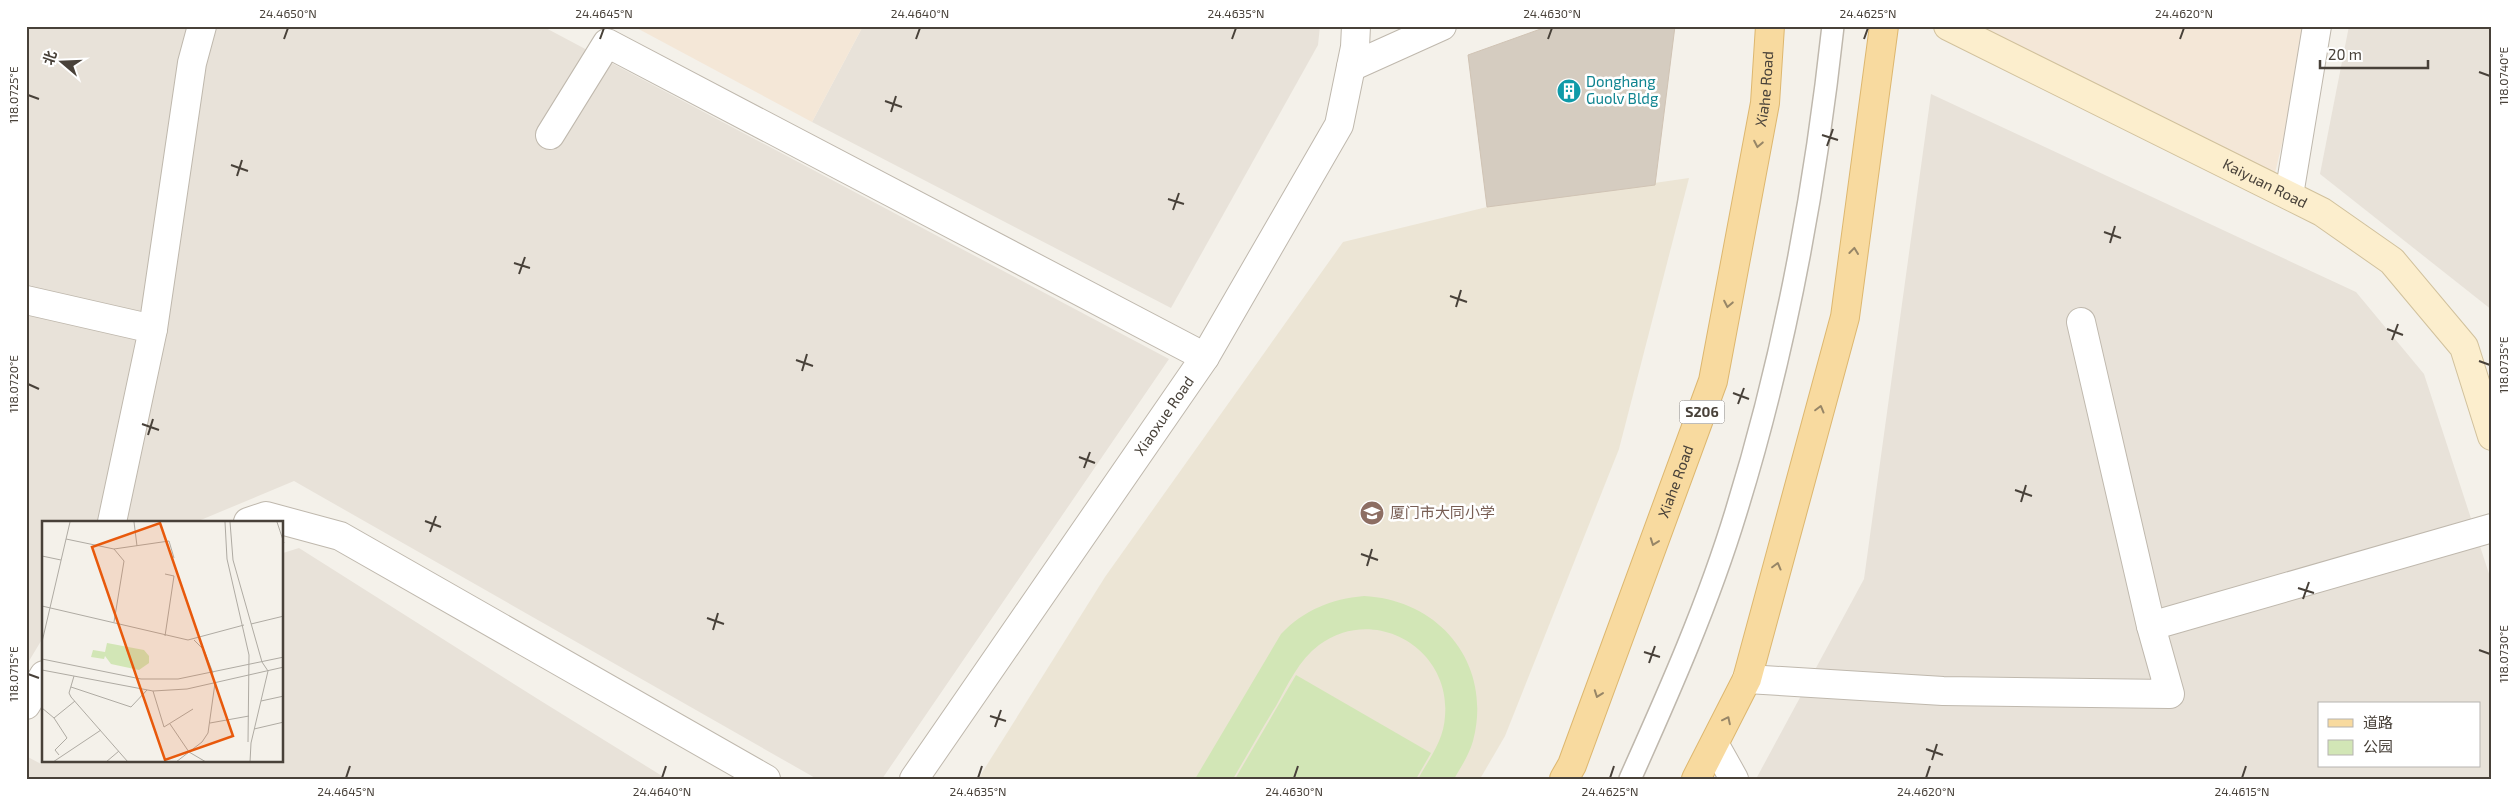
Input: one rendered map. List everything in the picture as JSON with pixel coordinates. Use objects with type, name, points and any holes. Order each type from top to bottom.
[{"type":"main road","name":"Xiahe Road","points":[[1564,779],[1572,765],[1713,381],[1765,103],[1770,26]]},
{"type":"main road","points":[[1696,779],[1715,745],[1746,679],[1845,317],[1884,26]]},
{"type":"street","points":[[112,521],[152,329],[192,63],[202,26]]},
{"type":"street","name":"Xiaoxue Road","points":[[914,779],[1205,357],[1339,125],[1351,67],[1356,26]]},
{"type":"street","points":[[1351,67],[1442,26]]},
{"type":"street","name":"Kaiyuan Road","points":[[1948,26],[2322,212],[2392,261],[2464,347],[2492,436]]},
{"type":"street","points":[[2288,195],[2317,26]]},
{"type":"street","points":[[550,135],[607,43],[1205,357]]},
{"type":"street","points":[[26,300],[152,329]]},
{"type":"street","points":[[1746,679],[1943,691],[2170,694],[2151,626],[2081,322]]},
{"type":"street","points":[[251,521],[266,516],[340,536],[766,779]]},
{"type":"street","points":[[2151,626],[2492,528]]},
{"type":"street","points":[[26,705],[42,678]]},
{"type":"street","points":[[1715,745],[1734,779]]},
{"type":"lane","points":[[1630,779],[1705,604],[1736,513],[1761,427],[1782,348],[1812,186],[1834,26]]},
{"type":"shaded area","points":[[26,26],[542,26],[1169,359],[882,779],[817,779],[294,481],[198,521],[42,521],[42,639],[26,666]]},
{"type":"shaded area","points":[[633,26],[863,26],[812,122]]},
{"type":"shaded area","points":[[863,26],[1320,26],[1318,45],[1171,308],[812,122]]},
{"type":"shaded area","points":[[1978,26],[2310,26],[2275,173]]},
{"type":"shaded area","points":[[2349,26],[2492,26],[2492,310],[2320,174]]},
{"type":"shaded area","points":[[1931,94],[2356,292],[2424,374],[2492,583],[2492,779],[1756,779],[1864,579]]},
{"type":"shaded area","name":"厦门市大同小学","points":[[1689,178],[1619,449],[1505,736],[1480,779],[978,779],[1105,577],[1343,242],[1487,207]]},
{"type":"shaded area","points":[[299,548],[667,779],[26,779],[26,756],[41,764],[42,762],[284,762],[284,553]]},
{"type":"green space","points":[[1364,596],[1392,600],[1416,610],[1438,624],[1455,642],[1468,663],[1475,687],[1477,713],[1473,741],[1465,761],[1454,779],[1418,779],[1435,749],[1444,725],[1444,692],[1436,671],[1423,653],[1405,640],[1385,632],[1363,629],[1341,634],[1319,645],[1312,651],[1290,681],[1233,779],[1195,779],[1281,634],[1299,618],[1319,607],[1340,600]]},
{"type":"green space","points":[[1296,675],[1431,753],[1416,779],[1235,779]]},
{"type":"building","name":"Donghang Guolv Bldg","points":[[1549,26],[1675,26],[1655,185],[1487,207],[1468,55]]},
{"type":"place","name":"Donghang Guolv Bldg","points":[[1569,91]]},
{"type":"place","name":"厦门市大同小学","points":[[1372,513]]}]
